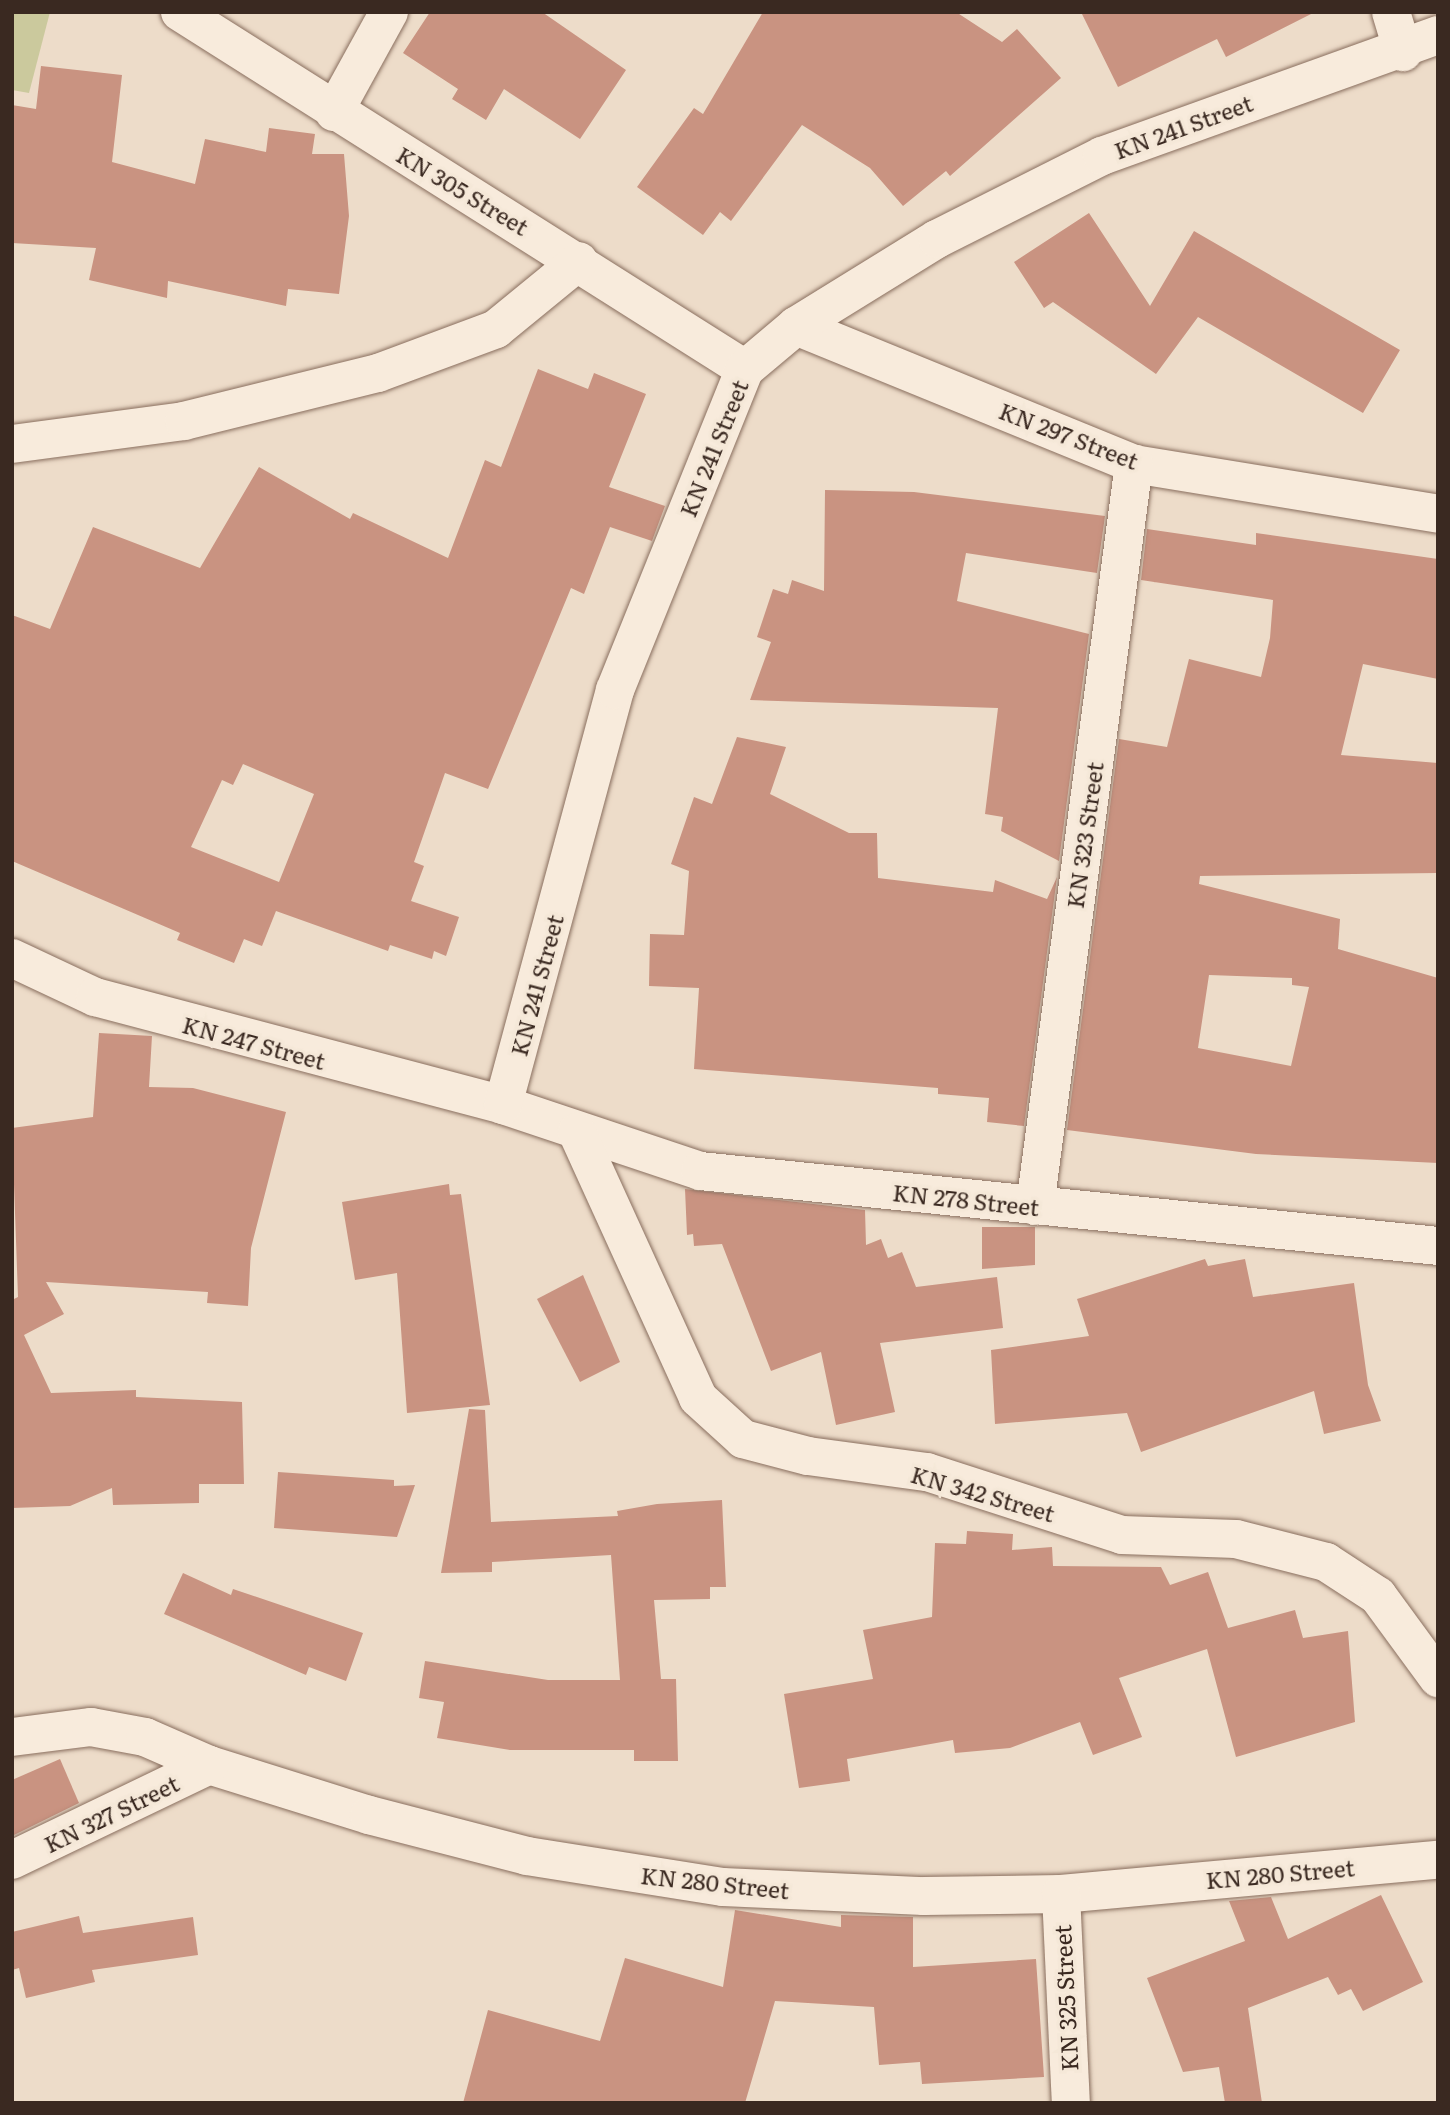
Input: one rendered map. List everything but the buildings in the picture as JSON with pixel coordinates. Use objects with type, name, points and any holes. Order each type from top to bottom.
[{"type":"street","name":"KN 305 Street","points":[[180,12],[334,112],[579,261],[745,369]]},
{"type":"street","points":[[334,112],[389,12]]},
{"type":"street","points":[[1391,12],[1403,52]]},
{"type":"street","name":"KN 241 Street","points":[[503,1105],[615,690],[745,369],[796,326],[937,239],[1102,156],[1403,52],[1438,35]]},
{"type":"street","points":[[12,444],[184,421],[378,373],[496,329],[579,261]]},
{"type":"street","name":"KN 297 Street","points":[[796,326],[1134,464],[1438,514]]},
{"type":"street","name":"KN 323 Street","points":[[1035,1206],[1134,464]]},
{"type":"street","name":"KN 247 Street","points":[[12,958],[95,997],[503,1105]]},
{"type":"street","name":"KN 278 Street","points":[[503,1105],[700,1171],[1438,1246]]},
{"type":"street","name":"KN 342 Street","points":[[577,1132],[698,1398],[743,1439],[808,1457],[927,1472],[1122,1535],[1236,1539],[1326,1562],[1378,1596],[1438,1678]]},
{"type":"street","name":"KN 280 Street","points":[[12,1737],[91,1727],[145,1737],[209,1765],[527,1856],[723,1888],[924,1896],[1061,1894],[1438,1860]]},
{"type":"street","name":"KN 327 Street","points":[[12,1860],[209,1765]]},
{"type":"street","name":"KN 325 Street","points":[[1061,1894],[1071,2103]]},
{"type":"shaded area","points":[[12,12],[50,12],[29,93],[12,90]]}]
